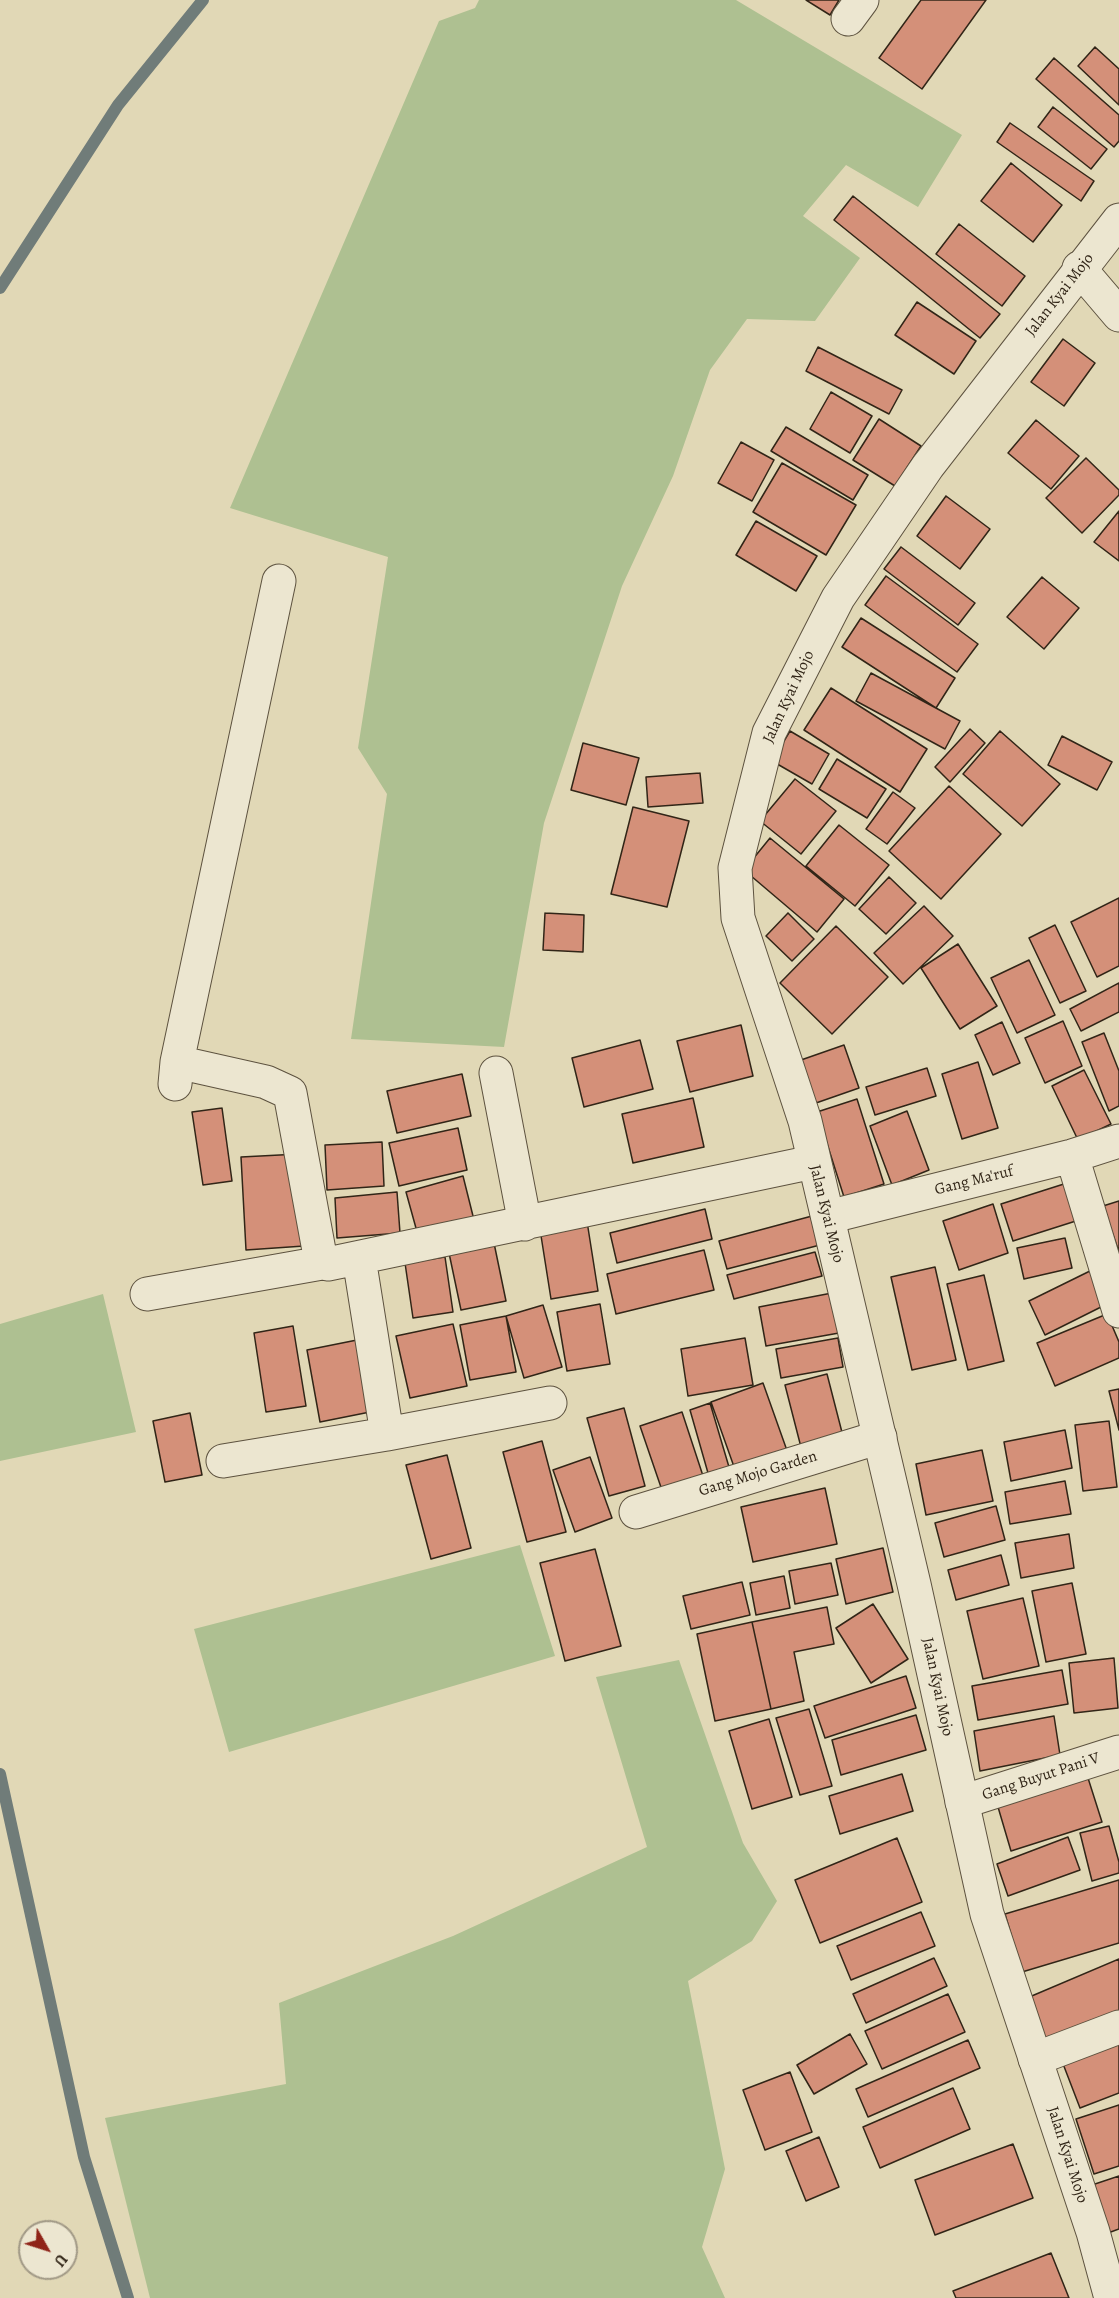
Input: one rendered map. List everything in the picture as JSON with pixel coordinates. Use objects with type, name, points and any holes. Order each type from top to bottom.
[{"type":"street","name":"Jalan Kyai Mojo","points":[[1111,2298],[1093,2232],[987,1914],[880,1437],[805,1121],[738,918],[735,868],[769,733],[845,588],[928,466],[1079,268],[1119,220]]},
{"type":"street","points":[[1079,268],[1119,315]]},
{"type":"street","points":[[279,581],[176,1073],[266,1082],[290,1093],[322,1263]]},
{"type":"street","points":[[496,1073],[525,1224]]},
{"type":"street","name":"Gang Ma'ruf","points":[[828,1217],[1072,1156],[1119,1141]]},
{"type":"street","points":[[1072,1156],[1119,1311]]},
{"type":"street","points":[[147,1294],[359,1258],[813,1162]]},
{"type":"street","points":[[359,1258],[387,1434]]},
{"type":"street","points":[[223,1461],[550,1404]]},
{"type":"street","name":"Gang Mojo Garden","points":[[636,1512],[880,1437]]},
{"type":"street","name":"Gang Buyut Pani V","points":[[962,1802],[1119,1752]]},
{"type":"street","points":[[1035,2059],[1119,2027]]},
{"type":"green space","points":[[479,0],[736,0],[962,135],[918,207],[846,165],[803,216],[860,258],[815,321],[747,319],[710,370],[673,476],[622,586],[544,823],[504,1047],[351,1039],[387,794],[358,748],[388,557],[230,508],[439,21],[475,8]]},
{"type":"green space","points":[[103,1294],[136,1432],[0,1461],[0,1324]]},
{"type":"green space","points":[[520,1545],[555,1656],[229,1752],[194,1629]]},
{"type":"green space","points":[[679,1660],[743,1843],[777,1901],[752,1941],[688,1981],[725,2169],[702,2247],[725,2298],[150,2298],[105,2118],[286,2084],[279,2003],[453,1936],[647,1847],[596,1677]]},
{"type":"building","points":[[806,0],[839,0],[830,15]]},
{"type":"building","points":[[921,0],[986,0],[922,89],[879,58]]},
{"type":"building","points":[[1095,47],[1119,69],[1119,105],[1078,66]]},
{"type":"building","points":[[1054,58],[1119,115],[1119,141],[1114,147],[1036,79]]},
{"type":"building","points":[[1053,107],[1107,149],[1091,169],[1038,127]]},
{"type":"building","points":[[1010,123],[1094,181],[1081,201],[997,142]]},
{"type":"building","points":[[1011,163],[1062,205],[1033,242],[981,201]]},
{"type":"building","points":[[853,196],[1000,314],[980,338],[834,220]]},
{"type":"building","points":[[959,224],[1025,276],[1002,306],[936,254]]},
{"type":"building","points":[[917,302],[976,341],[954,374],[895,335]]},
{"type":"building","points":[[1063,339],[1095,363],[1064,406],[1031,382]]},
{"type":"building","points":[[818,347],[902,390],[889,414],[806,371]]},
{"type":"building","points":[[831,392],[872,416],[850,453],[810,429]]},
{"type":"building","points":[[879,419],[921,446],[895,486],[853,460]]},
{"type":"building","points":[[1036,420],[1079,456],[1051,489],[1008,453]]},
{"type":"building","points":[[786,427],[868,475],[853,500],[771,451]]},
{"type":"building","points":[[741,442],[774,460],[752,501],[718,483]]},
{"type":"building","points":[[1086,458],[1119,490],[1119,495],[1082,533],[1046,498]]},
{"type":"building","points":[[782,463],[856,505],[826,555],[753,512]]},
{"type":"building","points":[[946,496],[990,529],[960,569],[917,536]]},
{"type":"building","points":[[1119,511],[1119,561],[1094,542]]},
{"type":"building","points":[[756,521],[817,556],[796,591],[736,555]]},
{"type":"building","points":[[901,547],[975,603],[958,625],[884,569]]},
{"type":"building","points":[[886,576],[978,644],[957,672],[865,605]]},
{"type":"building","points":[[1042,577],[1079,608],[1044,649],[1007,617]]},
{"type":"building","points":[[861,618],[955,678],[936,708],[842,647]]},
{"type":"building","points":[[871,673],[960,721],[945,749],[856,701]]},
{"type":"building","points":[[831,688],[927,749],[900,792],[804,730]]},
{"type":"building","points":[[970,729],[985,743],[950,782],[935,767]]},
{"type":"building","points":[[790,731],[829,754],[812,784],[772,761]]},
{"type":"building","points":[[1000,731],[1060,784],[1022,826],[963,774]]},
{"type":"building","points":[[1062,736],[1112,762],[1097,790],[1048,765]]},
{"type":"building","points":[[583,743],[639,758],[626,805],[571,790]]},
{"type":"building","points":[[837,759],[886,789],[867,818],[819,789]]},
{"type":"building","points":[[700,773],[703,803],[648,807],[646,777]]},
{"type":"building","points":[[795,779],[836,811],[801,854],[760,821]]},
{"type":"building","points":[[949,786],[1001,834],[941,899],[889,851]]},
{"type":"building","points":[[893,792],[915,808],[887,844],[866,829]]},
{"type":"building","points":[[633,807],[689,821],[667,907],[611,894]]},
{"type":"building","points":[[839,825],[889,865],[855,906],[806,866]]},
{"type":"building","points":[[770,838],[844,899],[817,932],[744,870]]},
{"type":"building","points":[[889,877],[916,903],[886,934],[859,909]]},
{"type":"building","points":[[1119,898],[1119,966],[1097,977],[1071,922]]},
{"type":"building","points":[[924,906],[953,936],[903,984],[874,953]]},
{"type":"building","points":[[545,913],[584,915],[583,952],[543,950]]},
{"type":"building","points":[[788,913],[814,939],[792,961],[766,936]]},
{"type":"building","points":[[1055,925],[1086,991],[1060,1003],[1029,938]]},
{"type":"building","points":[[836,926],[888,977],[832,1034],[780,983]]},
{"type":"building","points":[[958,944],[997,1006],[960,1029],[921,968]]},
{"type":"building","points":[[1029,960],[1055,1015],[1017,1033],[991,978]]},
{"type":"building","points":[[1119,983],[1119,1012],[1081,1031],[1070,1009]]},
{"type":"building","points":[[1063,1021],[1082,1066],[1045,1083],[1025,1038]]},
{"type":"building","points":[[1002,1022],[1020,1063],[993,1075],[975,1035]]},
{"type":"building","points":[[741,1025],[753,1076],[690,1092],[677,1041]]},
{"type":"building","points":[[1104,1033],[1119,1071],[1119,1106],[1109,1111],[1082,1042]]},
{"type":"building","points":[[640,1040],[653,1089],[584,1107],[572,1058]]},
{"type":"building","points":[[844,1045],[859,1088],[816,1103],[801,1060]]},
{"type":"building","points":[[978,1062],[998,1128],[962,1139],[942,1074]]},
{"type":"building","points":[[927,1068],[936,1096],[875,1115],[866,1087]]},
{"type":"building","points":[[1084,1070],[1111,1124],[1078,1140],[1052,1086]]},
{"type":"building","points":[[462,1074],[471,1116],[397,1133],[387,1091]]},
{"type":"building","points":[[693,1098],[704,1147],[633,1163],[622,1114]]},
{"type":"building","points":[[857,1099],[884,1184],[844,1197],[817,1112]]},
{"type":"building","points":[[222,1108],[232,1181],[203,1185],[192,1112]]},
{"type":"building","points":[[907,1111],[929,1170],[892,1185],[870,1126]]},
{"type":"building","points":[[458,1128],[467,1170],[399,1186],[389,1143]]},
{"type":"building","points":[[382,1142],[384,1186],[327,1190],[325,1145]]},
{"type":"building","points":[[299,1154],[304,1246],[246,1250],[241,1157]]},
{"type":"building","points":[[463,1176],[475,1224],[419,1239],[406,1192]]},
{"type":"building","points":[[1067,1183],[1079,1220],[1013,1241],[1001,1204]]},
{"type":"building","points":[[397,1192],[400,1233],[337,1238],[335,1198]]},
{"type":"building","points":[[1119,1201],[1119,1252],[1103,1206]]},
{"type":"building","points":[[993,1204],[1008,1253],[959,1270],[943,1221]]},
{"type":"building","points":[[705,1209],[712,1239],[617,1263],[610,1233]]},
{"type":"building","points":[[586,1215],[598,1291],[551,1299],[539,1223]]},
{"type":"building","points":[[812,1216],[820,1245],[727,1269],[719,1241]]},
{"type":"building","points":[[1065,1238],[1072,1268],[1024,1279],[1017,1248]]},
{"type":"building","points":[[494,1243],[506,1301],[461,1310],[449,1253]]},
{"type":"building","points":[[704,1250],[714,1290],[616,1314],[607,1274]]},
{"type":"building","points":[[815,1252],[822,1276],[734,1299],[727,1275]]},
{"type":"building","points":[[445,1257],[453,1312],[413,1318],[405,1263]]},
{"type":"building","points":[[935,1267],[956,1360],[912,1370],[891,1277]]},
{"type":"building","points":[[1094,1269],[1111,1302],[1045,1335],[1029,1301]]},
{"type":"building","points":[[984,1275],[1004,1361],[968,1370],[947,1284]]},
{"type":"building","points":[[832,1293],[839,1333],[766,1346],[759,1307]]},
{"type":"building","points":[[600,1304],[610,1364],[567,1371],[557,1312]]},
{"type":"building","points":[[543,1305],[562,1367],[524,1378],[506,1316]]},
{"type":"building","points":[[1107,1314],[1119,1342],[1119,1358],[1055,1386],[1037,1343]]},
{"type":"building","points":[[506,1316],[516,1372],[470,1380],[460,1325]]},
{"type":"building","points":[[453,1324],[467,1386],[410,1398],[396,1336]]},
{"type":"building","points":[[293,1326],[306,1406],[266,1412],[254,1333]]},
{"type":"building","points":[[745,1338],[753,1385],[688,1396],[681,1349]]},
{"type":"building","points":[[838,1338],[843,1367],[781,1378],[776,1349]]},
{"type":"building","points":[[357,1340],[370,1412],[320,1422],[307,1350]]},
{"type":"building","points":[[827,1374],[845,1444],[803,1455],[785,1385]]},
{"type":"building","points":[[763,1383],[790,1459],[738,1478],[711,1402]]},
{"type":"building","points":[[1119,1389],[1119,1430],[1109,1391]]},
{"type":"building","points":[[710,1403],[729,1467],[708,1473],[690,1410]]},
{"type":"building","points":[[624,1408],[645,1486],[609,1496],[587,1418]]},
{"type":"building","points":[[682,1412],[706,1485],[665,1499],[640,1426]]},
{"type":"building","points":[[190,1413],[202,1475],[165,1482],[153,1421]]},
{"type":"building","points":[[1109,1421],[1117,1487],[1083,1491],[1075,1425]]},
{"type":"building","points":[[1065,1430],[1072,1468],[1011,1481],[1004,1442]]},
{"type":"building","points":[[542,1441],[566,1532],[527,1542],[503,1452]]},
{"type":"building","points":[[982,1450],[993,1501],[926,1515],[916,1464]]},
{"type":"building","points":[[447,1455],[471,1548],[431,1559],[406,1465]]},
{"type":"building","points":[[590,1457],[612,1518],[575,1532],[553,1470]]},
{"type":"building","points":[[1065,1481],[1071,1514],[1010,1524],[1005,1492]]},
{"type":"building","points":[[825,1488],[837,1544],[753,1562],[741,1507]]},
{"type":"building","points":[[996,1506],[1005,1540],[944,1557],[935,1523]]},
{"type":"building","points":[[1069,1534],[1074,1568],[1021,1578],[1015,1543]]},
{"type":"building","points":[[883,1548],[893,1592],[846,1604],[836,1559]]},
{"type":"building","points":[[595,1549],[621,1646],[565,1661],[540,1563]]},
{"type":"building","points":[[1001,1555],[1009,1585],[956,1600],[948,1570]]},
{"type":"building","points":[[831,1563],[838,1595],[795,1604],[789,1571]]},
{"type":"building","points":[[784,1576],[790,1608],[756,1615],[750,1583]]},
{"type":"building","points":[[742,1582],[750,1615],[691,1629],[683,1596]]},
{"type":"building","points":[[1072,1583],[1086,1654],[1046,1662],[1032,1591]]},
{"type":"building","points":[[1023,1598],[1039,1666],[983,1679],[967,1611]]},
{"type":"building","points":[[873,1604],[908,1659],[871,1683],[836,1628]]},
{"type":"building","points":[[827,1607],[834,1644],[794,1652],[804,1701],[771,1709],[752,1622]]},
{"type":"building","points":[[752,1622],[771,1709],[715,1721],[697,1634]]},
{"type":"building","points":[[1114,1658],[1118,1708],[1074,1713],[1069,1663]]},
{"type":"building","points":[[1062,1670],[1068,1704],[978,1720],[972,1686]]},
{"type":"building","points":[[906,1676],[916,1708],[825,1738],[814,1706]]},
{"type":"building","points":[[809,1709],[832,1786],[800,1795],[776,1718]]},
{"type":"building","points":[[916,1715],[926,1750],[841,1775],[832,1740]]},
{"type":"building","points":[[1054,1716],[1060,1755],[980,1771],[974,1731]]},
{"type":"building","points":[[769,1719],[792,1797],[752,1809],[729,1731]]},
{"type":"building","points":[[902,1774],[913,1811],[840,1834],[829,1796]]},
{"type":"building","points":[[1088,1778],[1102,1822],[1011,1851],[998,1807]]},
{"type":"building","points":[[1109,1826],[1119,1862],[1119,1873],[1092,1881],[1080,1833]]},
{"type":"building","points":[[1068,1837],[1080,1870],[1008,1896],[997,1864]]},
{"type":"building","points":[[897,1838],[922,1902],[820,1943],[795,1880]]},
{"type":"building","points":[[1119,1880],[1119,1943],[1022,1972],[1005,1914]]},
{"type":"building","points":[[921,1912],[935,1946],[851,1980],[837,1946]]},
{"type":"building","points":[[934,1958],[947,1986],[866,2023],[853,1994]]},
{"type":"building","points":[[1119,1959],[1119,2013],[1045,2044],[1027,1998]]},
{"type":"building","points":[[948,1994],[965,2032],[882,2069],[865,2031]]},
{"type":"building","points":[[1119,2033],[1119,2093],[1080,2108],[1060,2056]]},
{"type":"building","points":[[850,2034],[867,2064],[814,2094],[797,2065]]},
{"type":"building","points":[[968,2040],[980,2068],[868,2117],[856,2089]]},
{"type":"building","points":[[790,2072],[812,2132],[765,2150],[743,2090]]},
{"type":"building","points":[[953,2088],[970,2129],[880,2168],[863,2127]]},
{"type":"building","points":[[1119,2105],[1119,2166],[1094,2174],[1076,2119]]},
{"type":"building","points":[[819,2137],[839,2187],[806,2201],[786,2151]]},
{"type":"building","points":[[1013,2144],[1033,2198],[935,2235],[915,2180]]},
{"type":"building","points":[[1119,2176],[1119,2229],[1108,2233],[1092,2185]]},
{"type":"building","points":[[1051,2253],[1069,2298],[956,2298],[953,2291]]},
{"type":"waterway","points":[[0,288],[118,105],[203,0]]},
{"type":"waterway","points":[[0,1774],[84,2157],[128,2298]]}]
